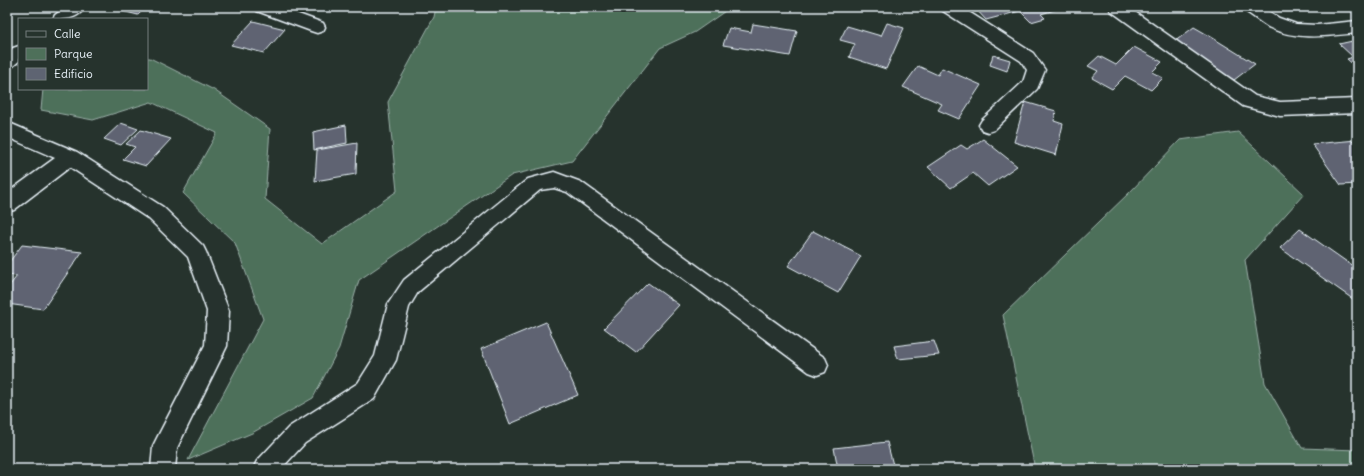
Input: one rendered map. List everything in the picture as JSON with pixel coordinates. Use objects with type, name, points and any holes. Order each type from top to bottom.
[{"type":"street","points":[[62,18],[77,7]]},
{"type":"street","points":[[263,7],[317,27]]},
{"type":"street","points":[[949,7],[1028,58],[1036,70],[1031,85],[988,125]]},
{"type":"street","points":[[1117,7],[1249,101],[1280,108],[1357,106]]},
{"type":"street","points":[[1251,7],[1277,24],[1297,30],[1319,32],[1357,27]]},
{"type":"street","points":[[7,62],[18,53]]},
{"type":"street","points":[[7,129],[70,157],[156,212],[196,252],[218,311],[216,346],[165,446],[162,469]]},
{"type":"street","points":[[7,204],[70,157]]},
{"type":"street","points":[[265,469],[297,435],[366,391],[385,360],[400,304],[411,286],[535,184],[554,180],[574,187],[817,365]]},
{"type":"green space","points":[[436,7],[731,7],[695,32],[660,48],[572,161],[512,175],[359,280],[339,348],[313,398],[252,433],[188,460],[263,319],[235,243],[183,193],[217,133],[151,102],[93,120],[41,110],[43,90],[148,90],[148,58],[150,58],[214,90],[270,129],[265,199],[322,244],[397,191],[388,102],[434,17]]},
{"type":"green space","points":[[1238,132],[1304,194],[1245,260],[1265,383],[1302,448],[1357,450],[1357,469],[1035,469],[1003,315],[1130,192],[1180,140]]},
{"type":"building","points":[[146,7],[138,15],[110,8]]},
{"type":"building","points":[[974,7],[1057,7],[1058,9],[1041,14],[1045,18],[1031,22],[1020,11],[986,20]]},
{"type":"building","points":[[253,21],[285,29],[264,53],[231,45]]},
{"type":"building","points":[[887,23],[904,28],[886,69],[849,57],[855,44],[840,40],[847,26],[881,36]]},
{"type":"building","points":[[753,24],[797,31],[790,56],[723,45],[729,28],[751,32]]},
{"type":"building","points":[[1194,27],[1255,64],[1234,80],[1174,42]]},
{"type":"building","points":[[1357,40],[1357,68],[1347,59],[1353,57],[1339,44]]},
{"type":"building","points":[[1134,47],[1162,62],[1152,72],[1163,78],[1151,90],[1125,76],[1112,89],[1092,78],[1098,71],[1088,66],[1099,56],[1116,65]]},
{"type":"building","points":[[993,55],[1010,60],[1007,71],[990,65]]},
{"type":"building","points":[[918,66],[938,75],[942,68],[981,85],[959,119],[938,110],[942,104],[903,87]]},
{"type":"building","points":[[1025,102],[1056,111],[1054,121],[1063,124],[1056,155],[1014,142]]},
{"type":"building","points":[[121,123],[138,129],[121,145],[104,139]]},
{"type":"building","points":[[346,125],[347,143],[314,150],[313,132]]},
{"type":"building","points":[[141,130],[171,139],[146,166],[123,159],[135,147],[126,144]]},
{"type":"building","points":[[983,139],[1017,166],[988,186],[973,173],[951,188],[928,167],[961,145],[967,149]]},
{"type":"building","points":[[1357,140],[1357,184],[1341,185],[1312,144]]},
{"type":"building","points":[[357,143],[356,174],[315,181],[317,150]]},
{"type":"building","points":[[1300,229],[1357,269],[1357,302],[1280,248]]},
{"type":"building","points":[[813,231],[861,256],[838,293],[788,266]]},
{"type":"building","points":[[22,245],[82,252],[43,309],[7,304],[7,289],[17,276],[7,275],[7,265]]},
{"type":"building","points":[[648,283],[679,305],[636,352],[604,328]]},
{"type":"building","points":[[546,322],[578,395],[510,424],[481,349]]},
{"type":"building","points":[[934,341],[939,355],[898,359],[894,346]]},
{"type":"building","points":[[887,442],[894,469],[838,469],[834,448]]}]
